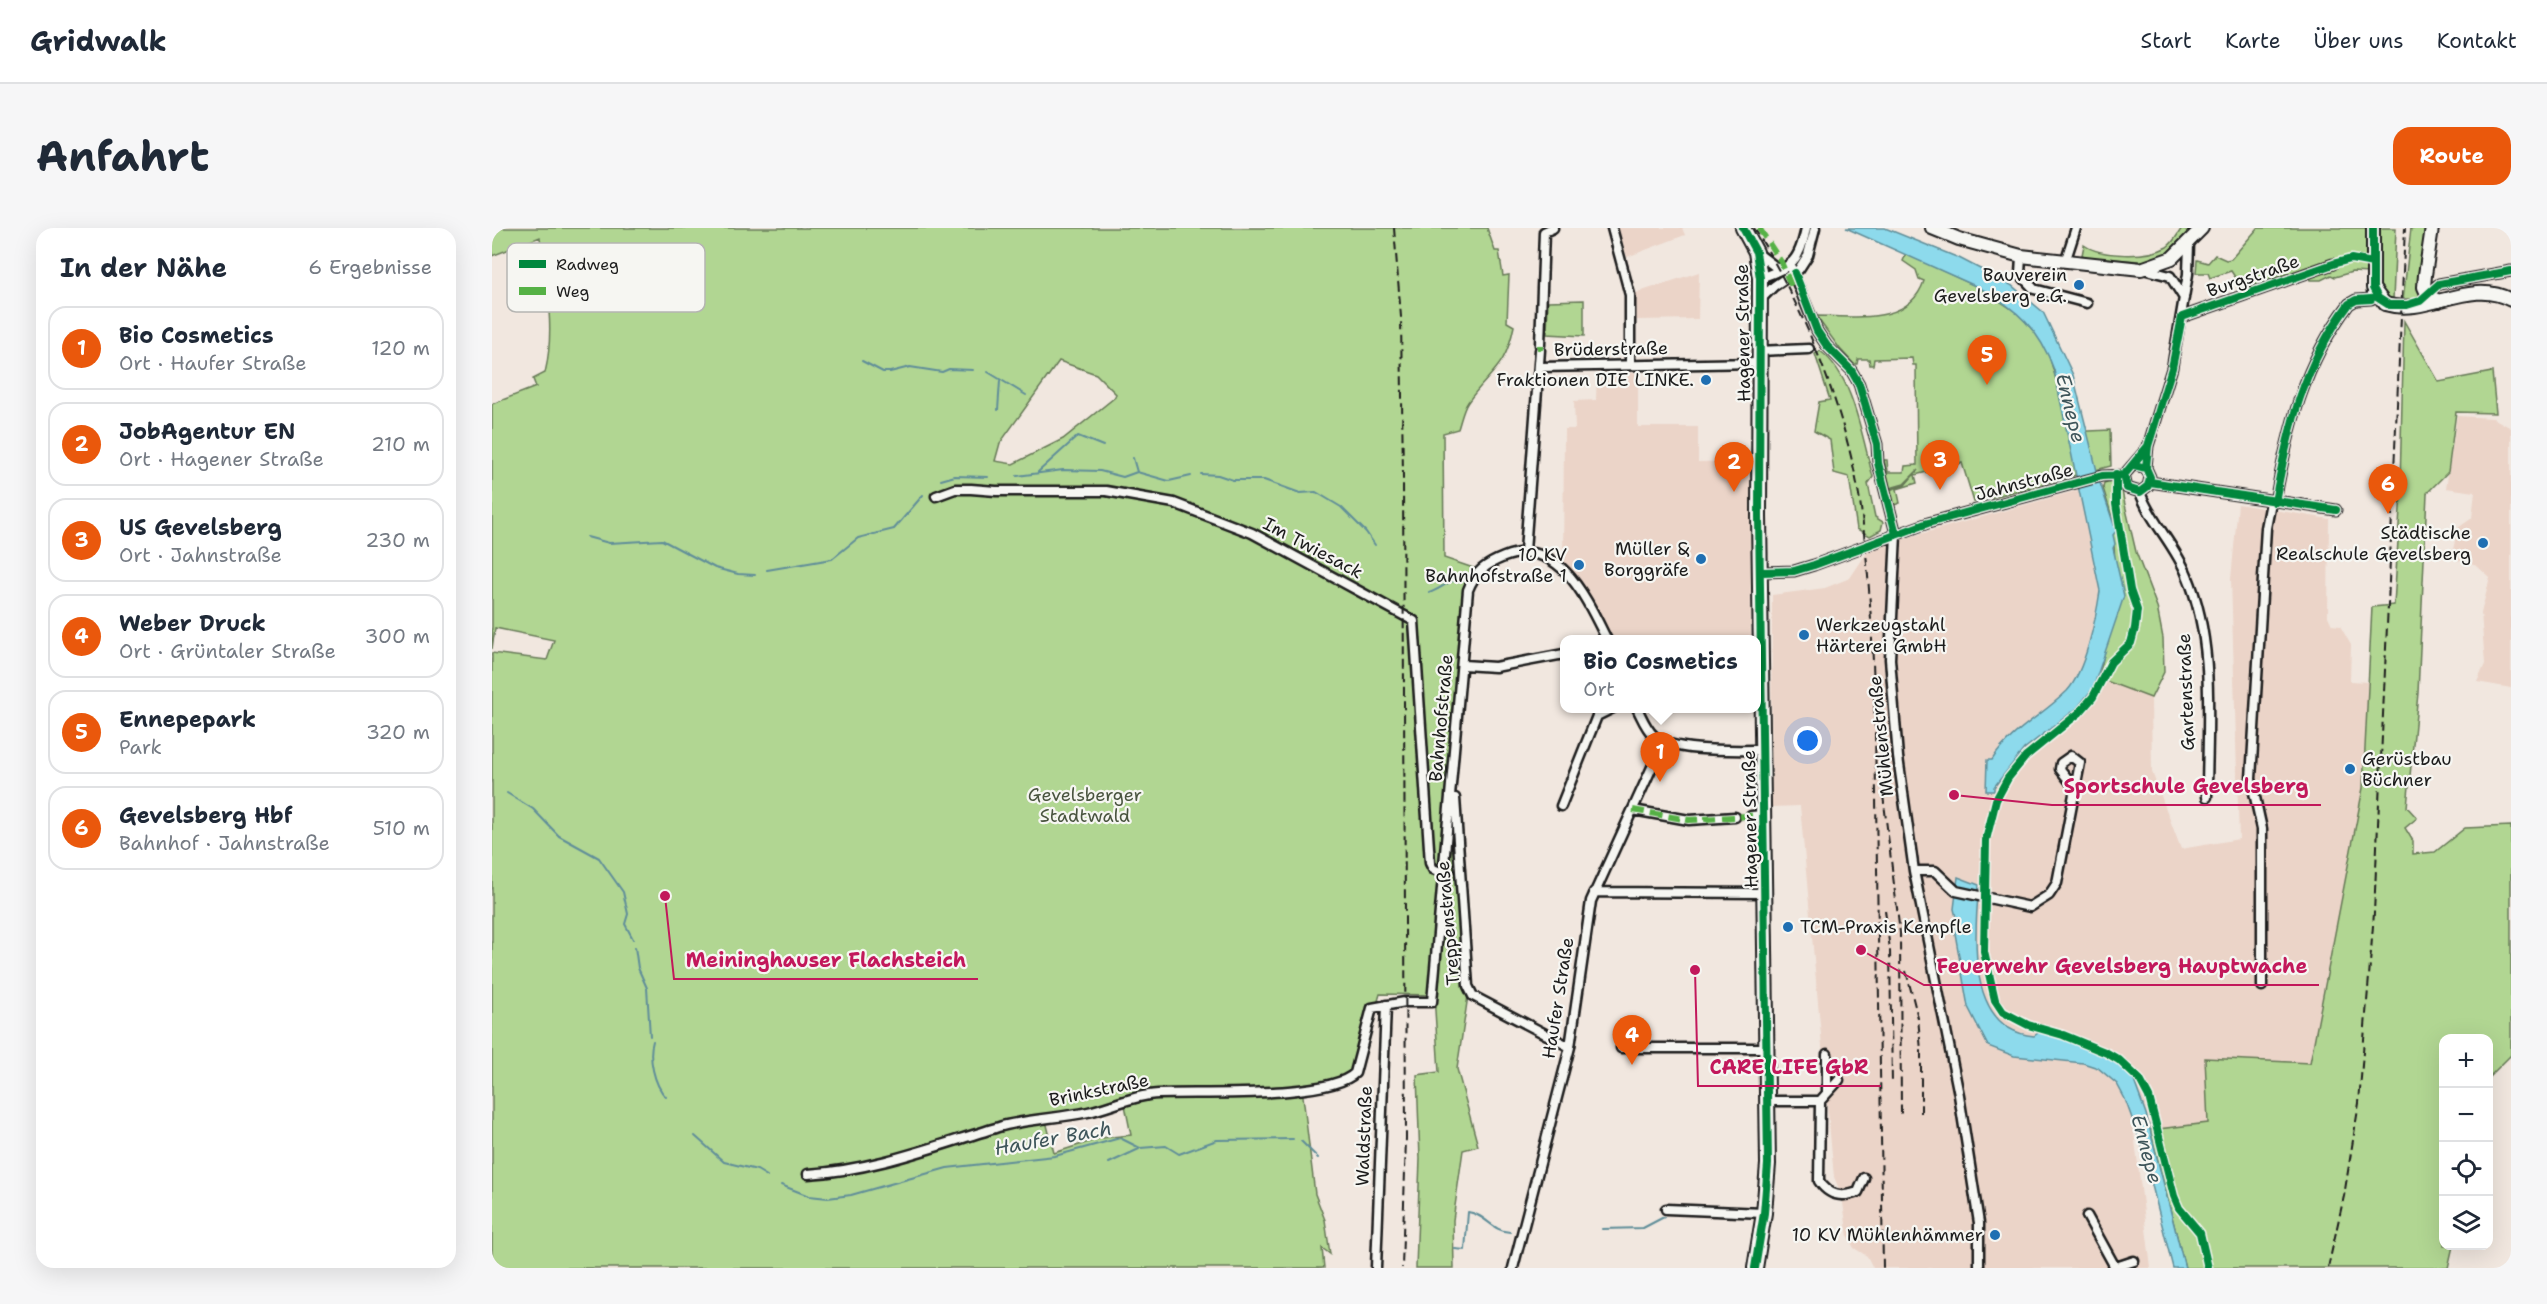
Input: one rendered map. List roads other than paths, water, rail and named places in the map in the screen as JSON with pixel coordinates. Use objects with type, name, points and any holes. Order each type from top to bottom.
[{"type":"main road","name":"Hagener Straße","points":[[1743,228],[1756,252],[1760,279],[1758,357],[1764,750],[1758,816],[1766,893],[1765,1048],[1768,1164],[1764,1213],[1755,1268]]},
{"type":"main road","points":[[1932,228],[1968,242],[2021,256],[2141,269],[2172,258],[2189,244],[2202,228]]},
{"type":"main road","points":[[2373,228],[2372,294],[2385,304],[2424,305],[2475,292],[2495,294],[2511,300]]},
{"type":"main road","points":[[2432,228],[2425,275],[2426,293],[2431,299],[2439,300]]},
{"type":"main road","points":[[2407,305],[2420,300],[2426,293]]},
{"type":"street","points":[[1540,367],[1544,232],[1553,228]]},
{"type":"street","points":[[1612,228],[1630,295],[1630,365]]},
{"type":"street","points":[[1760,300],[1783,280],[1801,252],[1806,228]]},
{"type":"street","points":[[1760,279],[1790,269],[1808,255],[1815,228]]},
{"type":"street","points":[[2065,262],[2076,228]]},
{"type":"street","points":[[2150,482],[2146,468],[2148,446],[2172,368],[2182,317],[2189,244]]},
{"type":"street","points":[[1756,252],[1777,268],[1790,269]]},
{"type":"street","points":[[2021,256],[2020,274],[2034,289],[2087,303]]},
{"type":"street","name":"Burgstraße","points":[[2182,317],[2333,264]]},
{"type":"street","name":"Mühlenstraße","points":[[1790,269],[1817,331],[1851,370],[1859,384],[1877,444],[1878,463],[1896,534],[1890,659],[1898,757],[1914,871],[1959,1095],[1979,1223],[1979,1268]]},
{"type":"street","points":[[2141,269],[2170,276],[2184,298]]},
{"type":"street","points":[[2426,293],[2439,284],[2511,271]]},
{"type":"street","points":[[2425,275],[2439,284]]},
{"type":"street","points":[[2262,986],[2262,829],[2251,779],[2266,536],[2287,435],[2313,359],[2349,304],[2372,294]]},
{"type":"street","name":"Brüderstraße","points":[[1525,551],[1540,367],[1630,365],[1758,357],[1809,349]]},
{"type":"street","points":[[2148,446],[2124,475],[2127,488],[2140,492],[2150,482]]},
{"type":"street","points":[[2134,465],[2146,468]]},
{"type":"street","name":"Jahnstraße","points":[[1762,572],[1804,568],[1836,559],[1896,534],[2102,476],[2124,475]]},
{"type":"street","points":[[2150,482],[2336,510]]},
{"type":"street","name":"Im Twiesack","points":[[936,496],[955,489],[1106,491],[1174,503],[1252,533],[1414,621],[1430,862],[1433,869],[1443,873]]},
{"type":"street","name":"Gartenstraße","points":[[2140,492],[2180,560],[2199,612],[2206,664],[2207,797]]},
{"type":"street","points":[[1525,551],[1549,559],[1563,569],[1580,588],[1605,635]]},
{"type":"street","name":"Bahnhofstraße","points":[[1386,1005],[1432,1002],[1468,590],[1479,570],[1491,562],[1525,551]]},
{"type":"street","points":[[1463,665],[1495,667],[1560,655]]},
{"type":"street","points":[[1561,806],[1597,716],[1603,713]]},
{"type":"street","points":[[1640,713],[1648,728],[1663,743],[1717,750],[1764,750]]},
{"type":"street","name":"Haufer Straße","points":[[1513,1268],[1570,1047],[1588,912],[1594,892],[1663,743]]},
{"type":"street","name":"Treppenstraße","points":[[1453,774],[1468,986],[1473,996],[1483,1002],[1570,1047]]},
{"type":"street","points":[[1914,871],[1935,871],[1956,891],[2030,907],[2049,895],[2057,883],[2075,788]]},
{"type":"street","points":[[1633,810],[1689,820],[1735,817]]},
{"type":"street","points":[[1594,892],[1766,893]]},
{"type":"street","name":"Brinkstraße","points":[[808,1174],[835,1172],[875,1164],[1004,1126],[1088,1112],[1156,1094],[1303,1089],[1348,1080],[1355,1072],[1372,1008],[1386,1005]]},
{"type":"street","name":"Waldstraße","points":[[1376,1268],[1386,1005]]},
{"type":"street","points":[[1621,1048],[1765,1048]]},
{"type":"street","points":[[1827,1054],[1827,1093]]},
{"type":"street","points":[[1839,1080],[1820,1101],[1819,1181],[1829,1193],[1838,1195],[1858,1192],[1864,1178]]},
{"type":"street","points":[[1767,1101],[1820,1101]]},
{"type":"street","points":[[1666,1209],[1764,1213]]},
{"type":"street","points":[[2088,1216],[2114,1268],[2134,1261]]},
{"type":"water","name":"Ennepe","points":[[1846,228],[1885,228],[1959,258],[2011,285],[2043,312],[2073,375],[2100,483],[2116,531],[2113,535],[2115,544],[2113,548],[2124,596],[2093,688],[2077,708],[2024,749],[1994,787],[1994,791],[1986,791],[1987,760],[1992,760],[2008,740],[2067,691],[2079,671],[2089,644],[2100,591],[2054,370],[2042,343],[2034,332],[2005,304],[1980,288]]},
{"type":"water","name":"Ennepe","points":[[1958,877],[1979,885],[1976,953],[1979,977],[1985,999],[1996,1017],[2012,1030],[2034,1036],[2041,1031],[2076,1043],[2118,1062],[2134,1081],[2146,1114],[2185,1268],[2173,1268],[2142,1146],[2125,1099],[2117,1084],[2098,1068],[2083,1063],[2014,1056],[1988,1046],[1968,1007],[1953,922],[1957,921],[1954,909]]},
{"type":"waterway","points":[[862,361],[883,372],[910,367],[942,372],[949,369],[973,370]]},
{"type":"waterway","points":[[988,372],[1026,395]]},
{"type":"waterway","points":[[998,410],[1000,381]]},
{"type":"waterway","points":[[1038,472],[1078,436],[1103,446]]},
{"type":"waterway","points":[[1133,458],[1137,472]]},
{"type":"waterway","points":[[1017,476],[1063,470],[1100,471],[1123,477],[1137,472],[1169,481],[1191,476]]},
{"type":"waterway","points":[[1201,474],[1218,475],[1233,480],[1264,480],[1300,493],[1316,492],[1341,507],[1366,532],[1375,545]]},
{"type":"waterway","points":[[941,480],[955,476],[988,477]]},
{"type":"waterway","points":[[767,570],[832,559],[858,538],[894,529],[923,495]]},
{"type":"waterway","points":[[587,537],[609,543],[662,540],[715,568],[738,574],[755,575]]},
{"type":"waterway","points":[[1429,593],[1456,580],[1466,581]]},
{"type":"waterway","name":"Haufer Bach","points":[[507,793],[533,809],[559,836],[599,858],[623,892],[628,914],[625,924],[633,939]]},
{"type":"waterway","name":"Haufer Bach","points":[[635,947],[638,968],[647,988],[650,1036]]},
{"type":"waterway","name":"Haufer Bach","points":[[653,1041],[651,1055],[653,1070],[658,1085],[666,1097]]},
{"type":"waterway","name":"Haufer Bach","points":[[695,1136],[724,1162],[757,1170],[767,1176]]},
{"type":"waterway","name":"Haufer Bach","points":[[781,1185],[809,1196],[828,1198],[851,1195],[947,1168],[1055,1156],[1120,1138],[1140,1148],[1166,1146],[1179,1154],[1217,1140],[1293,1139]]},
{"type":"waterway","name":"Haufer Bach","points":[[1301,1141],[1318,1158]]},
{"type":"waterway","points":[[1109,1163],[1139,1149]]},
{"type":"waterway","name":"Haufer Bach","points":[[1455,1249],[1465,1250],[1468,1212],[1474,1213],[1499,1229],[1510,1232]]},
{"type":"waterway","name":"Haufer Bach","points":[[1602,1229],[1643,1228],[1664,1217]]},
{"type":"tunnel","points":[[1735,817],[1751,816]]},
{"type":"railway","points":[[1394,228],[1401,317],[1403,478],[1406,1138],[1402,1268]]},
{"type":"railway","points":[[1754,228],[1773,259],[1823,366],[1848,443],[1862,516],[1870,603],[1874,692],[1883,1268]]},
{"type":"railway","points":[[2328,1268],[2344,1196],[2359,1103],[2374,913],[2405,228]]},
{"type":"railway","points":[[1883,795],[1900,933],[1901,1115]]},
{"type":"railway","points":[[1885,910],[1890,950],[1892,1084]]},
{"type":"railway","points":[[1906,971],[1918,1018],[1921,1050],[1921,1113]]},
{"type":"place","name":"Bauverein Gevelsberg e.G.","points":[[2079,285]]},
{"type":"place","name":"Fraktionen DIE LINKE.","points":[[1706,380]]},
{"type":"place","name":"Ennepepark","points":[[1987,385]]},
{"type":"place","name":"US Gevelsberg","points":[[1940,490]]},
{"type":"place","name":"JobAgentur EN","points":[[1734,492]]},
{"type":"place","name":"Gevelsberg Hbf","points":[[2388,514]]},
{"type":"place","name":"Städtische Realschule Gevelsberg","points":[[2483,543]]},
{"type":"place","name":"Müller & Borggräfe","points":[[1701,559]]},
{"type":"place","name":"10 KV Bahnhofstraße 1","points":[[1579,565]]},
{"type":"place","name":"Werkzeugstahl Härterei GmbH","points":[[1804,635]]},
{"type":"place","name":"Gerüstbau Büchner","points":[[2350,769]]},
{"type":"place","name":"Bio Cosmetics","points":[[1660,782]]},
{"type":"place","name":"Sportschule Gevelsberg","points":[[1954,795]]},
{"type":"place","name":"Meininghauser Flachsteich","points":[[665,896]]},
{"type":"place","name":"TCM-Praxis Kempfle","points":[[1788,927]]},
{"type":"place","name":"Feuerwehr Gevelsberg Hauptwache","points":[[1861,950]]},
{"type":"place","name":"CARE LIFE GbR","points":[[1695,970]]},
{"type":"place","name":"Weber Druck","points":[[1632,1065]]},
{"type":"place","name":"10 KV Mühlenhämmer","points":[[1995,1235]]},
{"type":"park label","name":"Gevelsberger Stadtwald","points":[[1085,805]]}]
